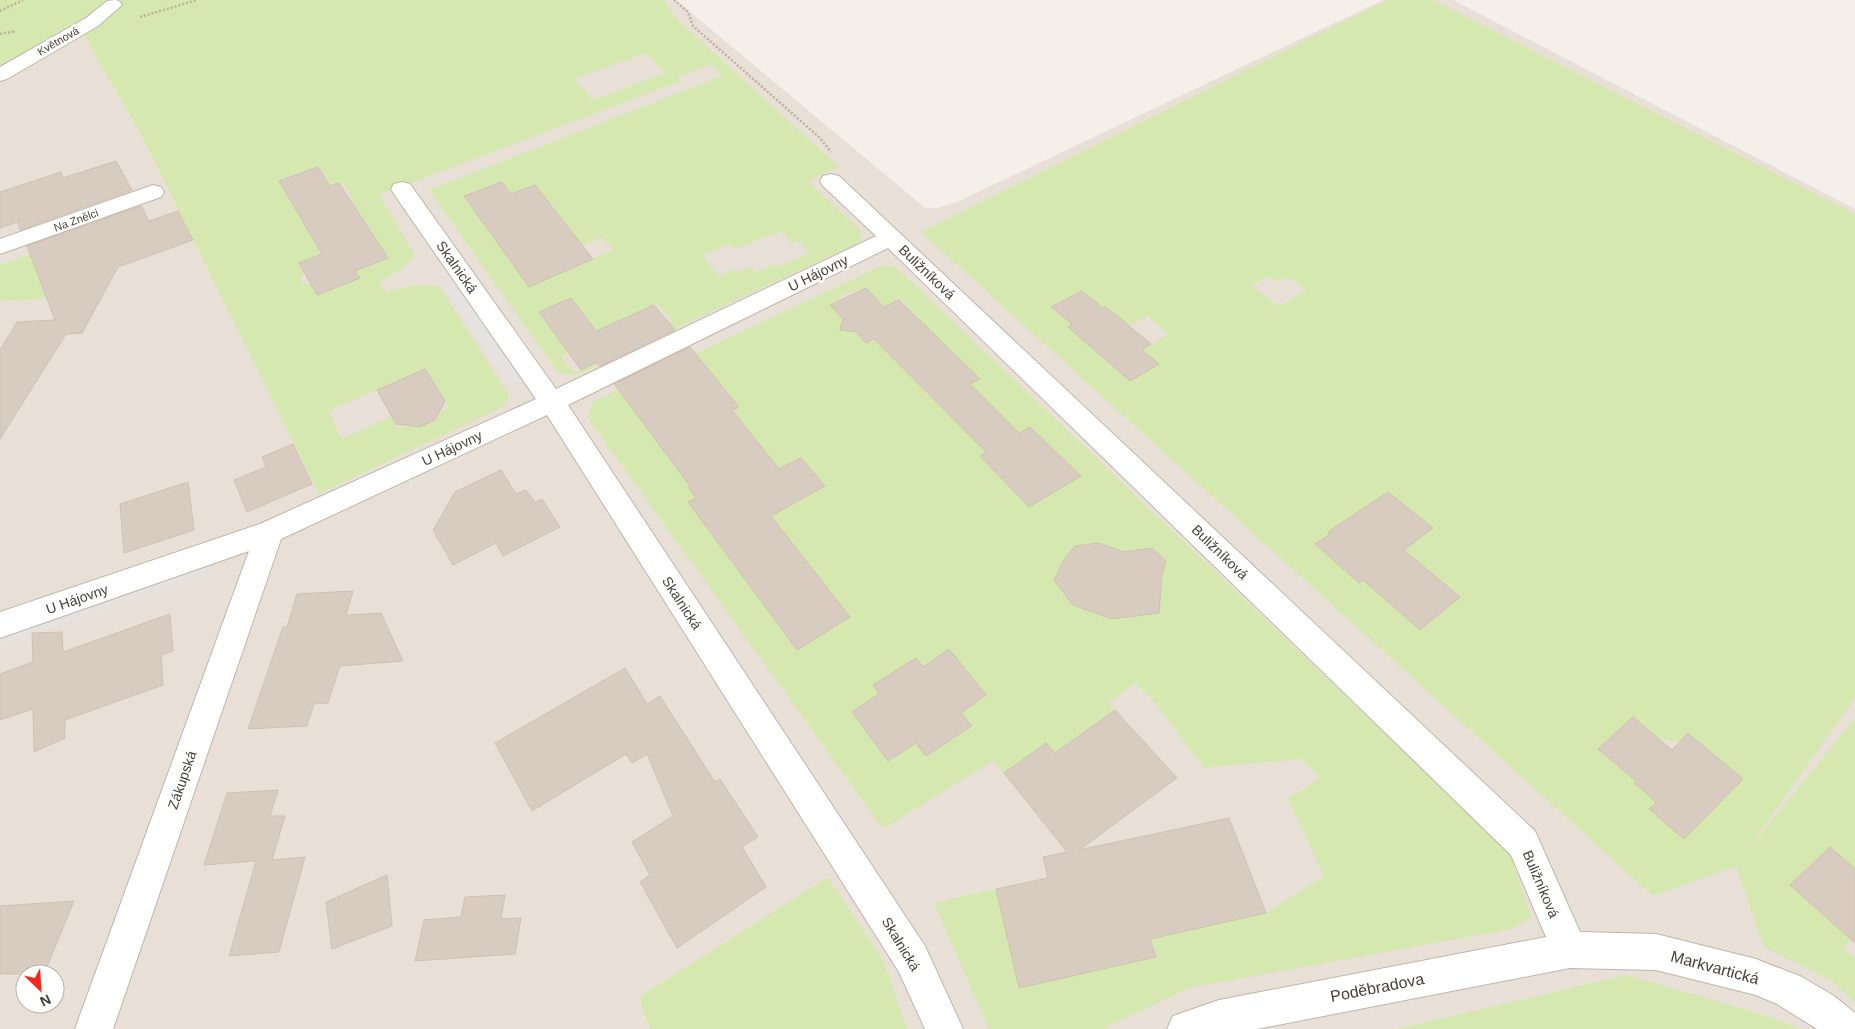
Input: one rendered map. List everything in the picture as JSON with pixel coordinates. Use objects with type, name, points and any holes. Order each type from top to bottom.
[{"type":"street","name":"Květnová","points":[[0,75],[92,22],[113,5]]},
{"type":"street","name":"Buližníková","points":[[831,181],[1523,842],[1570,950]]},
{"type":"street","name":"Skalnická","points":[[402,189],[552,402],[912,959],[944,1029]]},
{"type":"street","name":"Na Znělci","points":[[0,248],[153,192]]},
{"type":"street","name":"U Hájovny","points":[[0,626],[270,532],[552,402],[891,238]]},
{"type":"street","name":"Zákupská","points":[[94,1029],[270,532]]},
{"type":"street","name":"Poděbradova","points":[[1186,1029],[1219,1018],[1570,950]]},
{"type":"street","name":"Markvartická","points":[[1570,950],[1656,952],[1756,977],[1797,995],[1822,1009],[1846,1029]]},
{"type":"path","points":[[0,11],[23,0]]},
{"type":"path","points":[[674,0],[688,12],[693,26],[820,138],[842,165],[831,181]]},
{"type":"shaded area","points":[[540,0],[676,0],[925,208],[938,208],[959,201],[1383,0],[1453,0],[1855,209],[1855,1029],[0,1029],[0,71],[97,26],[83,35],[144,140]]},
{"type":"shaded area","points":[[459,279],[527,380],[510,387],[442,284]]},
{"type":"shaded area","points":[[202,562],[208,575],[0,645],[0,630]]},
{"type":"green space","points":[[0,0],[663,0],[678,20],[839,167],[808,181],[861,231],[860,242],[577,375],[559,374],[429,190],[722,76],[711,64],[678,77],[681,81],[379,195],[415,255],[402,269],[379,283],[386,292],[407,287],[440,287],[509,396],[504,406],[319,494],[144,140],[83,35],[96,27],[0,71]],"holes":[[[646,53],[666,73],[593,100],[574,79]],[[318,167],[331,187],[342,182],[352,198],[300,217],[280,182]],[[502,182],[511,194],[535,185],[548,203],[490,232],[464,197]],[[781,231],[792,243],[798,241],[809,253],[778,267],[775,264],[755,273],[749,267],[738,272],[735,269],[719,276],[702,255],[730,244],[736,249]],[[602,237],[613,250],[529,287],[505,254],[574,249]],[[325,253],[355,271],[359,278],[317,295],[310,284],[303,284],[300,279],[305,274],[299,263]],[[570,298],[596,331],[657,303],[672,321],[610,350],[599,361],[574,373],[561,356],[568,352],[539,313]],[[425,369],[449,407],[441,412],[434,421],[426,425],[399,429],[392,416],[342,439],[328,411]]]},
{"type":"green space","points":[[1387,0],[1433,0],[1855,214],[1855,698],[1743,856],[1855,718],[1855,869],[1790,885],[1851,940],[1843,947],[1855,958],[1855,1003],[1831,980],[1764,947],[1736,866],[1653,896],[921,232]],"holes":[[[1268,276],[1277,282],[1287,277],[1306,290],[1279,306],[1252,286]],[[1082,291],[1129,326],[1147,316],[1169,334],[1142,350],[1159,364],[1130,381],[1068,328],[1072,324],[1052,307]],[[1367,505],[1400,553],[1420,570],[1425,567],[1460,596],[1420,630],[1363,580],[1359,583],[1315,545],[1330,534],[1329,532]],[[1633,717],[1658,739],[1679,742],[1688,733],[1743,779],[1684,839],[1650,809],[1656,802],[1634,783],[1636,781],[1598,749]]]},
{"type":"green space","points":[[76,238],[79,247],[33,263],[45,293],[99,296],[0,301],[0,265]]},
{"type":"green space","points":[[883,265],[896,267],[1510,853],[1531,917],[1512,929],[1189,988],[1102,1029],[989,1029],[934,903],[996,889],[1019,988],[1155,958],[1127,866],[1178,933],[1266,913],[1324,876],[1288,799],[1320,778],[1301,759],[1204,768],[1155,703],[1135,683],[1108,703],[1114,710],[1055,753],[1046,743],[1004,773],[993,761],[883,829],[587,417],[593,402]],"holes":[[[866,288],[884,307],[900,299],[918,317],[866,343],[855,331],[845,331],[841,326],[844,320],[830,305],[839,301],[841,295]],[[710,372],[739,407],[661,446],[633,410]],[[922,384],[982,397],[949,416],[919,386]],[[995,447],[1029,507],[980,456]],[[765,452],[779,469],[801,458],[825,486],[720,545],[688,502],[696,498],[688,487],[712,474]],[[1099,543],[1124,552],[1152,548],[1166,561],[1162,575],[1159,613],[1126,618],[1121,611],[1109,618],[1073,605],[1073,595],[1061,590],[1054,580],[1064,560],[1075,546]],[[804,558],[850,617],[797,650],[752,589]],[[949,649],[986,695],[961,713],[971,726],[927,756],[916,743],[888,761],[852,712],[879,694],[873,685],[916,658],[923,667]]]},
{"type":"green space","points":[[828,877],[883,960],[907,1029],[650,1029],[639,997]]},
{"type":"green space","points":[[1627,975],[1767,1016],[1801,1029],[1397,1029]]},
{"type":"building","points":[[116,161],[132,190],[20,230],[18,222],[0,228],[0,192],[61,172],[63,178]]},
{"type":"building","points":[[318,167],[330,186],[339,183],[388,258],[355,271],[360,278],[317,295],[299,263],[322,254],[279,181]]},
{"type":"building","points":[[502,182],[511,194],[535,185],[593,259],[529,287],[464,196]]},
{"type":"building","points":[[141,206],[149,221],[178,211],[193,240],[118,267],[82,333],[66,334],[0,439],[0,350],[17,322],[55,320],[27,246]]},
{"type":"building","points":[[866,288],[884,307],[899,300],[980,379],[970,384],[1019,433],[1030,427],[1081,476],[1029,507],[980,456],[986,452],[874,339],[866,343],[856,332],[840,330],[843,319],[830,305]]},
{"type":"building","points":[[1082,291],[1103,308],[1105,306],[1151,344],[1142,350],[1159,364],[1130,381],[1068,327],[1072,324],[1051,307]]},
{"type":"building","points":[[571,298],[596,331],[654,305],[675,330],[600,366],[597,362],[581,370],[539,312]]},
{"type":"building","points":[[690,347],[739,407],[732,410],[779,469],[801,458],[825,486],[771,516],[850,617],[797,650],[688,502],[696,498],[688,487],[690,486],[614,384]]},
{"type":"building","points":[[425,369],[445,401],[435,420],[420,427],[396,424],[377,390]]},
{"type":"building","points":[[293,444],[312,484],[247,512],[234,480],[266,467],[262,457]]},
{"type":"building","points":[[501,470],[516,494],[526,490],[535,502],[542,499],[560,527],[503,556],[496,543],[453,565],[433,530],[455,492]]},
{"type":"building","points":[[188,482],[194,530],[124,553],[120,504]]},
{"type":"building","points":[[1388,492],[1433,528],[1404,550],[1460,597],[1420,630],[1363,580],[1359,583],[1315,544],[1330,534],[1328,532]]},
{"type":"building","points":[[1099,543],[1124,552],[1152,548],[1166,561],[1162,575],[1159,613],[1112,619],[1073,605],[1054,580],[1064,560],[1075,546]]},
{"type":"building","points":[[353,591],[346,615],[381,613],[403,661],[340,666],[328,703],[314,704],[307,726],[248,729],[283,627],[287,627],[297,594]]},
{"type":"building","points":[[170,614],[173,651],[161,655],[163,685],[65,720],[65,738],[34,752],[33,709],[0,720],[0,674],[33,662],[32,633],[62,632],[63,652]]},
{"type":"building","points":[[949,649],[986,695],[961,713],[972,726],[926,756],[916,743],[888,761],[852,712],[879,694],[873,685],[916,658],[923,667]]},
{"type":"building","points":[[625,668],[647,704],[660,696],[715,782],[720,779],[758,837],[742,847],[766,887],[677,948],[640,882],[650,875],[632,842],[673,816],[647,754],[632,763],[626,754],[532,811],[495,743]]},
{"type":"building","points":[[1115,710],[1177,778],[1079,850],[1229,818],[1266,913],[1150,939],[1156,957],[1019,988],[996,889],[1048,878],[1043,857],[1067,852],[1004,773],[1046,743],[1055,753]]},
{"type":"building","points":[[1633,717],[1672,750],[1688,733],[1743,779],[1684,839],[1649,809],[1656,802],[1634,783],[1636,781],[1598,749]]},
{"type":"building","points":[[278,790],[270,816],[285,816],[272,860],[305,857],[279,952],[229,956],[256,861],[204,865],[227,793]]},
{"type":"building","points":[[1830,847],[1855,869],[1855,943],[1790,885]]},
{"type":"building","points":[[387,875],[392,926],[332,949],[326,902]]},
{"type":"building","points":[[505,895],[501,919],[521,918],[515,954],[415,961],[424,920],[461,917],[465,897]]},
{"type":"building","points":[[74,901],[48,964],[15,964],[15,974],[0,974],[0,906]]}]
